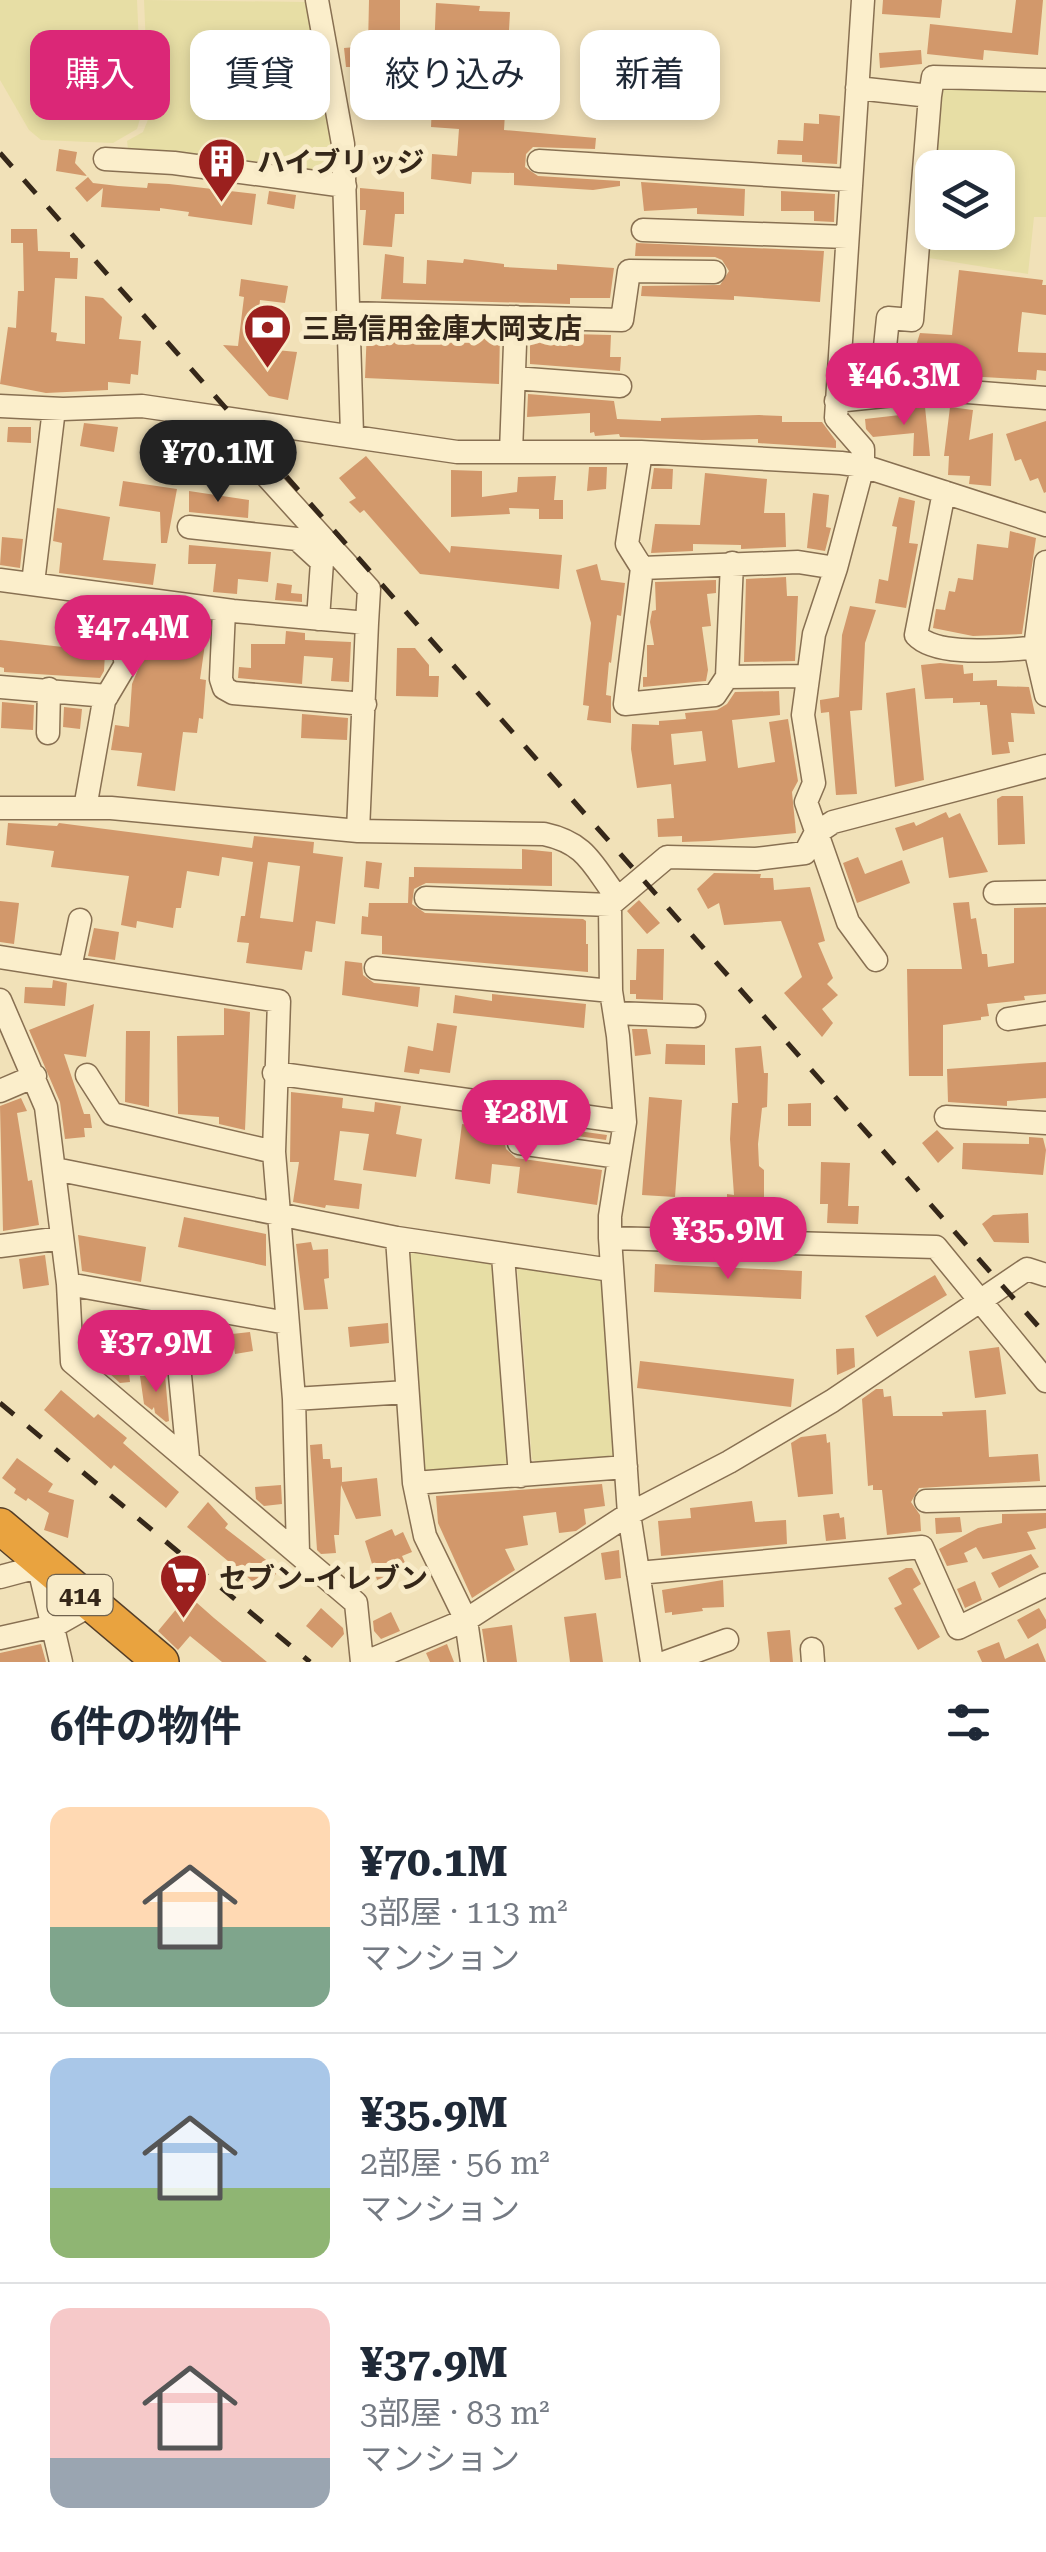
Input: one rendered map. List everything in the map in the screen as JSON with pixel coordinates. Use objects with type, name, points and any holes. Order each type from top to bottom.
[{"type":"highway","name":"414","points":[[0,1526],[42,1566],[162,1662]]},
{"type":"street","points":[[317,0],[334,82],[345,186],[352,434]]},
{"type":"street","points":[[863,0],[836,401],[836,418],[863,449],[863,466],[814,634],[803,714],[814,783],[806,802],[815,834],[848,922],[876,960]]},
{"type":"street","points":[[880,394],[888,318],[912,320],[932,77],[1046,80]]},
{"type":"street","points":[[858,88],[930,96]]},
{"type":"street","points":[[105,159],[174,163],[345,186]]},
{"type":"street","points":[[538,161],[849,180]]},
{"type":"street","points":[[643,230],[847,238]]},
{"type":"street","points":[[348,314],[622,320],[629,271],[714,272]]},
{"type":"street","points":[[511,452],[516,318]]},
{"type":"street","points":[[514,378],[620,386]]},
{"type":"street","points":[[836,401],[942,390],[1046,398]]},
{"type":"street","points":[[0,406],[142,406],[457,452],[641,452],[863,466],[1046,525]]},
{"type":"street","points":[[33,583],[54,409]]},
{"type":"street","points":[[213,417],[368,589],[358,831]]},
{"type":"street","points":[[641,452],[627,544],[642,568],[625,704],[715,696],[727,677],[732,563]]},
{"type":"street","points":[[944,492],[916,635],[923,643],[962,650],[1035,648]]},
{"type":"street","points":[[188,526],[298,539],[322,562],[318,619]]},
{"type":"street","points":[[642,568],[798,562],[836,568]]},
{"type":"street","points":[[1046,562],[1035,648],[1046,694]]},
{"type":"street","points":[[0,580],[224,610],[367,623]]},
{"type":"street","points":[[224,610],[224,688],[233,694],[365,704]]},
{"type":"street","points":[[86,808],[107,696],[126,664],[122,646]]},
{"type":"street","points":[[727,677],[808,676]]},
{"type":"street","points":[[0,686],[107,696]]},
{"type":"street","points":[[48,689],[48,733]]},
{"type":"street","points":[[426,898],[613,901],[666,857],[756,859],[805,853],[815,834],[832,822],[1046,766]]},
{"type":"street","points":[[0,808],[86,808],[358,831],[544,834],[567,839],[582,850],[613,901],[613,1002],[625,1122],[610,1238],[629,1514],[652,1662]]},
{"type":"street","points":[[995,894],[1046,892]]},
{"type":"street","points":[[70,968],[80,920]]},
{"type":"street","points":[[0,957],[278,1001],[274,1152],[294,1400],[298,1552]]},
{"type":"street","points":[[376,968],[694,1016]]},
{"type":"street","points":[[0,1000],[46,1107],[68,1284],[72,1362],[356,1603],[364,1662],[466,1620],[629,1514],[729,1462],[832,1400],[1027,1268],[1046,1275]]},
{"type":"street","points":[[1008,1019],[1046,1014]]},
{"type":"street","points":[[274,1073],[625,1122]]},
{"type":"street","points":[[87,1075],[112,1114],[274,1152]]},
{"type":"street","points":[[0,1091],[35,1076]]},
{"type":"street","points":[[946,1117],[1046,1124]]},
{"type":"street","points":[[520,1143],[619,1157]]},
{"type":"street","points":[[55,1169],[397,1238],[612,1270]]},
{"type":"street","points":[[0,1246],[62,1238]]},
{"type":"street","points":[[397,1238],[414,1482],[425,1536],[466,1620],[472,1662]]},
{"type":"street","points":[[610,1238],[936,1247],[1046,1382]]},
{"type":"street","points":[[502,1256],[520,1476]]},
{"type":"street","points":[[68,1284],[287,1323]]},
{"type":"street","points":[[173,1303],[188,1458]]},
{"type":"street","points":[[294,1400],[407,1392]]},
{"type":"street","points":[[414,1482],[626,1467]]},
{"type":"street","points":[[926,1501],[1046,1498]]},
{"type":"street","points":[[638,1574],[922,1547],[958,1628],[1046,1585]]},
{"type":"street","points":[[0,1577],[42,1566],[61,1662]]},
{"type":"street","points":[[0,1638],[54,1626],[91,1605]]},
{"type":"street","points":[[666,1662],[726,1640]]},
{"type":"shaded area","points":[[0,0],[137,0],[138,30],[30,30],[30,120],[140,120],[137,129],[113,143],[41,140],[29,130],[0,80]]},
{"type":"shaded area","points":[[144,0],[306,2],[312,30],[190,30],[190,120],[328,120],[333,168],[326,171],[128,149],[127,141],[143,132],[148,120],[170,120],[170,30],[145,30]]},
{"type":"shaded area","points":[[947,83],[1046,88],[1046,217],[1034,217],[1028,274],[929,258],[929,250],[1015,250],[1015,150],[936,150],[940,90]]},
{"type":"shaded area","points":[[417,1250],[488,1261],[496,1268],[509,1459],[505,1467],[424,1471],[408,1256]]},
{"type":"shaded area","points":[[517,1265],[608,1276],[616,1456],[540,1464],[532,1459]]},
{"type":"building","points":[[369,0],[400,0],[400,30],[368,30]]},
{"type":"building","points":[[883,0],[942,0],[940,18],[882,14]]},
{"type":"building","points":[[1016,0],[1043,0],[1038,55],[984,50],[983,60],[927,54],[930,24],[1012,33]]},
{"type":"building","points":[[436,3],[510,12],[509,30],[435,30]]},
{"type":"building","points":[[344,48],[350,48],[350,67],[346,67]]},
{"type":"building","points":[[921,50],[922,64],[880,68],[879,53]]},
{"type":"building","points":[[819,114],[840,116],[837,164],[802,162],[802,155],[777,154],[778,140],[803,141],[804,123],[819,124]]},
{"type":"building","points":[[431,120],[505,120],[504,130],[596,138],[595,149],[533,147],[526,154],[525,167],[538,176],[620,181],[620,186],[593,190],[514,185],[514,173],[472,172],[471,184],[431,179],[432,154],[457,156],[459,129],[431,127]]},
{"type":"building","points":[[59,149],[77,152],[75,163],[87,176],[56,171]]},
{"type":"building","points":[[88,177],[93,183],[118,186],[147,188],[148,183],[169,184],[256,194],[252,225],[160,208],[101,207],[103,188],[87,202],[75,188]]},
{"type":"building","points":[[641,182],[745,189],[744,216],[697,214],[697,208],[644,211]]},
{"type":"building","points":[[360,188],[404,192],[404,214],[395,214],[392,247],[363,245],[366,210],[360,210]]},
{"type":"building","points":[[269,191],[296,195],[294,209],[267,204]]},
{"type":"building","points":[[781,191],[835,194],[834,222],[814,221],[814,211],[781,211]]},
{"type":"building","points":[[11,229],[37,229],[38,251],[70,252],[70,258],[78,258],[77,279],[55,278],[51,332],[57,333],[56,341],[85,344],[85,296],[103,298],[122,317],[119,339],[141,341],[138,375],[131,374],[130,384],[108,382],[108,390],[46,393],[0,384],[8,327],[16,328],[18,291],[24,291],[23,243],[11,243]]},
{"type":"building","points":[[636,243],[824,251],[820,302],[734,296],[734,300],[641,296],[642,286],[720,285],[729,271],[715,257],[635,256]]},
{"type":"building","points":[[385,254],[404,257],[403,283],[426,284],[427,260],[463,263],[464,259],[504,267],[557,270],[557,264],[614,268],[610,298],[570,298],[570,304],[381,299]]},
{"type":"building","points":[[959,270],[1043,280],[1046,315],[1022,312],[1018,349],[1046,353],[1046,371],[1037,370],[1036,380],[948,375],[949,361],[913,355],[920,333],[952,335]]},
{"type":"building","points":[[241,279],[288,286],[285,303],[260,300],[255,348],[297,352],[288,400],[269,396],[223,345],[238,346],[244,297],[239,296]]},
{"type":"building","points":[[367,328],[500,332],[499,384],[365,378]]},
{"type":"building","points":[[530,333],[611,335],[610,357],[621,357],[620,371],[530,364]]},
{"type":"building","points":[[528,394],[614,401],[617,419],[661,421],[759,415],[782,416],[782,422],[822,422],[836,441],[836,448],[758,443],[758,439],[595,436],[590,433],[590,413],[527,417]]},
{"type":"building","points":[[925,407],[930,456],[913,456],[914,433],[873,437],[866,429],[865,419]]},
{"type":"building","points":[[950,407],[973,410],[969,440],[993,433],[991,486],[969,484],[970,476],[948,475],[949,456],[944,456]]},
{"type":"building","points":[[1046,421],[1044,493],[1038,478],[1030,481],[1021,459],[1015,461],[1006,434]]},
{"type":"building","points":[[84,423],[118,427],[114,452],[80,446]]},
{"type":"building","points":[[8,427],[31,427],[31,443],[7,442]]},
{"type":"building","points":[[366,456],[450,553],[451,546],[562,555],[559,589],[420,574],[364,510],[360,513],[349,502],[356,498],[339,478]]},
{"type":"building","points":[[589,467],[607,467],[606,489],[587,491]]},
{"type":"building","points":[[654,468],[673,469],[672,489],[651,489]]},
{"type":"building","points":[[451,470],[482,471],[482,497],[517,492],[518,477],[556,476],[554,500],[563,500],[563,519],[539,519],[539,509],[509,508],[510,514],[451,517]]},
{"type":"building","points":[[705,473],[767,479],[764,513],[785,513],[786,547],[741,549],[741,545],[693,544],[693,551],[651,553],[655,524],[700,525]]},
{"type":"building","points":[[123,481],[177,489],[167,543],[161,543],[160,512],[119,506]]},
{"type":"building","points":[[189,491],[249,500],[248,518],[189,512]]},
{"type":"building","points":[[813,493],[829,495],[826,527],[831,528],[825,551],[807,548]]},
{"type":"building","points":[[899,497],[915,501],[909,543],[918,544],[906,608],[875,603],[879,579],[888,581],[897,527],[892,526]]},
{"type":"building","points":[[57,508],[110,517],[103,560],[156,564],[153,585],[59,573],[62,543],[53,541]]},
{"type":"building","points":[[1010,531],[1036,538],[1022,634],[973,636],[933,628],[936,609],[945,610],[949,591],[955,592],[958,578],[973,580],[977,544],[1008,548]]},
{"type":"building","points":[[2,537],[23,539],[20,568],[0,565]]},
{"type":"building","points":[[189,545],[271,552],[268,582],[238,579],[237,594],[213,592],[216,564],[188,564]]},
{"type":"building","points":[[597,564],[601,580],[625,583],[609,662],[606,695],[611,696],[611,723],[587,720],[589,706],[583,705],[591,623],[576,570]]},
{"type":"building","points":[[786,577],[787,596],[798,596],[795,661],[744,662],[746,579]]},
{"type":"building","points":[[716,580],[716,593],[707,594],[711,626],[702,627],[706,681],[643,687],[643,677],[647,677],[647,645],[654,645],[650,622],[652,611],[656,610],[655,582]]},
{"type":"building","points":[[277,583],[292,585],[291,593],[302,594],[302,602],[275,600]]},
{"type":"building","points":[[850,606],[876,610],[865,643],[862,710],[850,711],[857,794],[836,795],[829,712],[821,713],[820,700],[839,697],[842,635]]},
{"type":"building","points":[[65,607],[208,623],[200,679],[206,680],[203,719],[199,718],[197,733],[183,732],[175,791],[137,786],[142,753],[111,750],[115,725],[129,727],[132,684],[141,662],[132,635],[120,631],[106,636],[100,678],[4,672],[0,667],[0,640],[63,647]]},
{"type":"building","points":[[286,631],[305,633],[305,640],[351,642],[349,682],[331,681],[333,658],[304,656],[302,684],[238,678],[239,667],[251,668],[251,644],[285,644]]},
{"type":"building","points":[[397,648],[415,648],[429,665],[429,676],[439,676],[438,697],[396,696]]},
{"type":"building","points":[[921,665],[963,665],[964,674],[973,673],[973,681],[997,680],[997,686],[1029,687],[1035,714],[1011,713],[1014,742],[1008,742],[1010,753],[992,755],[987,705],[953,703],[953,698],[925,699]]},
{"type":"building","points":[[915,688],[924,780],[895,787],[886,693]]},
{"type":"building","points":[[779,691],[780,715],[732,720],[738,768],[775,762],[769,722],[788,719],[798,781],[792,792],[796,833],[682,842],[682,836],[658,837],[657,819],[674,818],[671,784],[637,788],[632,724],[659,725],[659,721],[686,719],[685,713],[717,710],[735,692]],"holes":[[[702,731],[706,761],[674,765],[671,734]]]},
{"type":"building","points":[[2,702],[34,705],[33,730],[1,728]]},
{"type":"building","points":[[64,707],[82,709],[80,729],[63,727]]},
{"type":"building","points":[[302,714],[348,718],[347,740],[301,738]]},
{"type":"building","points":[[1023,796],[1025,844],[998,845],[997,799]]},
{"type":"building","points":[[946,812],[949,818],[960,813],[988,872],[949,878],[943,837],[903,851],[895,828],[914,822],[916,826]]},
{"type":"building","points":[[8,823],[59,823],[252,848],[254,836],[314,842],[313,853],[343,857],[335,924],[316,921],[312,952],[305,951],[302,970],[246,963],[249,943],[237,942],[253,862],[222,857],[219,876],[187,871],[173,928],[137,921],[136,928],[121,925],[129,876],[51,867],[54,851],[6,845]],"holes":[[[268,862],[300,866],[293,922],[260,918]]]},
{"type":"building","points":[[522,849],[552,852],[552,886],[426,883],[414,889],[412,904],[425,913],[583,919],[588,972],[382,954],[382,936],[361,934],[362,916],[368,917],[369,903],[408,903],[409,877],[414,877],[414,867],[522,869]]},
{"type":"building","points":[[858,857],[865,874],[902,860],[910,883],[857,903],[843,863]]},
{"type":"building","points":[[366,861],[382,863],[379,889],[364,887]]},
{"type":"building","points":[[714,873],[761,874],[760,878],[773,878],[774,890],[810,887],[825,941],[818,943],[833,978],[827,984],[838,995],[822,1009],[833,1023],[822,1037],[784,993],[802,977],[781,921],[724,925],[719,903],[708,909],[697,889]]},
{"type":"building","points":[[639,900],[660,923],[647,934],[627,911]]},
{"type":"building","points":[[0,901],[19,903],[14,944],[0,942]]},
{"type":"building","points":[[969,902],[988,967],[1014,963],[1014,908],[1046,907],[1046,994],[987,1004],[989,1016],[981,1020],[943,1025],[943,1076],[909,1076],[907,969],[962,969],[953,903]]},
{"type":"building","points":[[94,928],[119,932],[115,960],[88,956]]},
{"type":"building","points":[[637,949],[664,949],[663,1000],[636,999],[636,994],[630,994],[630,980],[636,980]]},
{"type":"building","points":[[345,961],[362,963],[363,975],[374,983],[420,987],[418,1007],[342,995]]},
{"type":"building","points":[[53,980],[67,983],[65,1006],[24,1003],[25,987],[52,988]]},
{"type":"building","points":[[492,994],[586,1004],[584,1028],[453,1013],[455,995],[492,1001]]},
{"type":"building","points":[[94,1004],[86,1057],[64,1054],[84,1114],[90,1114],[92,1128],[84,1128],[85,1137],[65,1139],[60,1102],[29,1030]]},
{"type":"building","points":[[224,1008],[250,1012],[245,1130],[219,1124],[219,1117],[178,1114],[177,1036],[224,1035]]},
{"type":"building","points":[[437,1023],[457,1026],[450,1073],[420,1069],[419,1074],[404,1072],[408,1046],[433,1051]]},
{"type":"building","points":[[632,1029],[647,1029],[651,1054],[635,1056]]},
{"type":"building","points":[[126,1031],[150,1031],[149,1107],[125,1102]]},
{"type":"building","points":[[666,1044],[705,1045],[705,1065],[665,1064]]},
{"type":"building","points":[[761,1046],[764,1073],[768,1073],[767,1107],[762,1108],[758,1144],[759,1166],[764,1170],[764,1198],[755,1198],[754,1223],[727,1223],[727,1194],[734,1195],[730,1139],[732,1103],[738,1103],[735,1048]]},
{"type":"building","points":[[1046,1062],[1046,1098],[1007,1101],[1007,1106],[948,1102],[947,1069]]},
{"type":"building","points":[[291,1092],[343,1098],[342,1108],[374,1112],[375,1102],[401,1106],[396,1134],[422,1139],[416,1177],[363,1170],[369,1134],[340,1131],[334,1180],[362,1184],[359,1209],[293,1202],[299,1162],[290,1162]]},
{"type":"building","points":[[649,1097],[682,1100],[675,1197],[642,1195]]},
{"type":"building","points":[[21,1098],[27,1111],[17,1113],[39,1225],[3,1231],[0,1106]]},
{"type":"building","points":[[811,1103],[811,1126],[788,1126],[788,1104]]},
{"type":"building","points":[[513,1122],[607,1135],[606,1140],[520,1128],[508,1133],[504,1140],[506,1149],[516,1158],[602,1170],[597,1205],[517,1193],[520,1167],[492,1164],[490,1184],[455,1179],[462,1124],[512,1130]]},
{"type":"building","points":[[937,1130],[954,1148],[938,1163],[922,1143]]},
{"type":"building","points":[[1029,1137],[1043,1138],[1043,1175],[962,1169],[963,1143],[1029,1144]]},
{"type":"building","points":[[821,1162],[850,1163],[848,1206],[859,1206],[858,1224],[827,1223],[828,1204],[820,1204]]},
{"type":"building","points":[[1028,1213],[1029,1243],[994,1242],[982,1224],[993,1215]]},
{"type":"building","points":[[184,1217],[266,1234],[266,1266],[178,1247]]},
{"type":"building","points":[[78,1235],[146,1247],[141,1282],[82,1271]]},
{"type":"building","points":[[311,1242],[313,1250],[328,1249],[329,1278],[324,1279],[328,1309],[304,1310],[296,1244]]},
{"type":"building","points":[[45,1255],[49,1285],[23,1289],[19,1259]]},
{"type":"building","points":[[655,1264],[802,1271],[801,1299],[654,1292]]},
{"type":"building","points":[[935,1275],[947,1295],[877,1337],[865,1316]]},
{"type":"building","points":[[150,1319],[152,1341],[114,1345],[111,1320]]},
{"type":"building","points":[[190,1321],[209,1324],[210,1334],[203,1335],[205,1354],[193,1355]]},
{"type":"building","points":[[388,1323],[389,1343],[350,1347],[348,1327]]},
{"type":"building","points":[[250,1332],[253,1351],[235,1354],[232,1334]]},
{"type":"building","points":[[90,1343],[127,1356],[130,1382],[120,1383],[109,1368],[87,1355]]},
{"type":"building","points":[[999,1347],[1006,1394],[975,1398],[969,1351]]},
{"type":"building","points":[[854,1348],[855,1367],[837,1375],[836,1349]]},
{"type":"building","points":[[640,1361],[794,1379],[791,1407],[637,1388]]},
{"type":"building","points":[[165,1375],[169,1421],[166,1422],[154,1407],[152,1410],[144,1404],[140,1376]]},
{"type":"building","points":[[876,1389],[883,1389],[884,1397],[891,1396],[893,1416],[943,1416],[942,1412],[986,1410],[989,1457],[1038,1454],[1040,1481],[919,1488],[911,1502],[920,1515],[921,1531],[887,1535],[882,1490],[868,1486],[862,1399]]},
{"type":"building","points":[[61,1390],[94,1418],[98,1414],[127,1438],[123,1443],[179,1492],[166,1508],[114,1465],[111,1469],[44,1410]]},
{"type":"building","points":[[826,1434],[827,1443],[830,1442],[833,1494],[798,1497],[791,1443],[801,1437]]},
{"type":"building","points":[[322,1444],[323,1459],[330,1459],[331,1468],[342,1467],[342,1482],[377,1478],[381,1516],[356,1519],[341,1485],[339,1535],[334,1535],[336,1553],[321,1554],[317,1550],[310,1445]]},
{"type":"building","points":[[17,1458],[53,1484],[48,1492],[74,1500],[68,1538],[44,1530],[49,1513],[14,1493],[16,1489],[2,1478]]},
{"type":"building","points":[[602,1484],[605,1506],[584,1509],[586,1524],[576,1531],[559,1533],[556,1512],[523,1516],[528,1545],[505,1549],[515,1570],[472,1598],[438,1523],[436,1496]]},
{"type":"building","points":[[281,1485],[282,1504],[264,1506],[256,1499],[255,1487]]},
{"type":"building","points":[[752,1501],[755,1522],[786,1520],[787,1544],[661,1556],[658,1521],[691,1518],[690,1508]]},
{"type":"building","points":[[208,1502],[228,1524],[225,1528],[279,1570],[263,1590],[187,1527]]},
{"type":"building","points":[[839,1513],[840,1518],[844,1517],[846,1539],[826,1541],[823,1515]]},
{"type":"building","points":[[1046,1513],[1046,1528],[1027,1532],[1036,1549],[983,1559],[976,1547],[964,1553],[968,1562],[947,1566],[939,1549],[978,1528],[1002,1523],[1002,1514]]},
{"type":"building","points":[[960,1517],[962,1532],[936,1534],[935,1518]]},
{"type":"building","points":[[392,1529],[395,1536],[403,1532],[412,1552],[402,1556],[407,1567],[377,1580],[365,1541]]},
{"type":"building","points":[[619,1550],[621,1578],[605,1580],[601,1553]]},
{"type":"building","points":[[1031,1554],[1039,1567],[999,1588],[991,1573]]},
{"type":"building","points":[[912,1568],[921,1584],[913,1589],[940,1637],[918,1650],[894,1608],[902,1604],[888,1578]]},
{"type":"building","points":[[723,1580],[724,1607],[665,1613],[662,1590]]},
{"type":"building","points":[[975,1581],[982,1600],[965,1608],[957,1589]]},
{"type":"building","points":[[188,1595],[267,1662],[222,1662],[190,1636],[178,1650],[158,1631]]},
{"type":"building","points":[[321,1608],[343,1628],[344,1634],[332,1648],[306,1626]]},
{"type":"building","points":[[1039,1608],[1046,1628],[1028,1639],[1017,1620]]},
{"type":"building","points":[[391,1612],[400,1631],[381,1639],[374,1631],[373,1621]]},
{"type":"building","points":[[596,1613],[603,1662],[570,1662],[564,1617]]},
{"type":"building","points":[[512,1625],[517,1662],[487,1662],[482,1629]]},
{"type":"building","points":[[790,1630],[793,1662],[770,1662],[767,1632]]},
{"type":"building","points":[[999,1642],[1005,1659],[1038,1643],[1046,1662],[982,1662],[977,1651]]},
{"type":"building","points":[[41,1644],[46,1662],[0,1662],[0,1653]]},
{"type":"building","points":[[447,1644],[454,1662],[430,1662],[426,1653]]},
{"type":"railway","points":[[0,153],[1046,1335]]},
{"type":"railway","points":[[0,1403],[310,1662]]},
{"type":"place","name":"ハイブリッジ","points":[[222,204]]},
{"type":"place","name":"三島信用金庫大岡支店","points":[[267,370]]},
{"type":"place","name":"セブン-イレブン","points":[[184,1620]]}]
